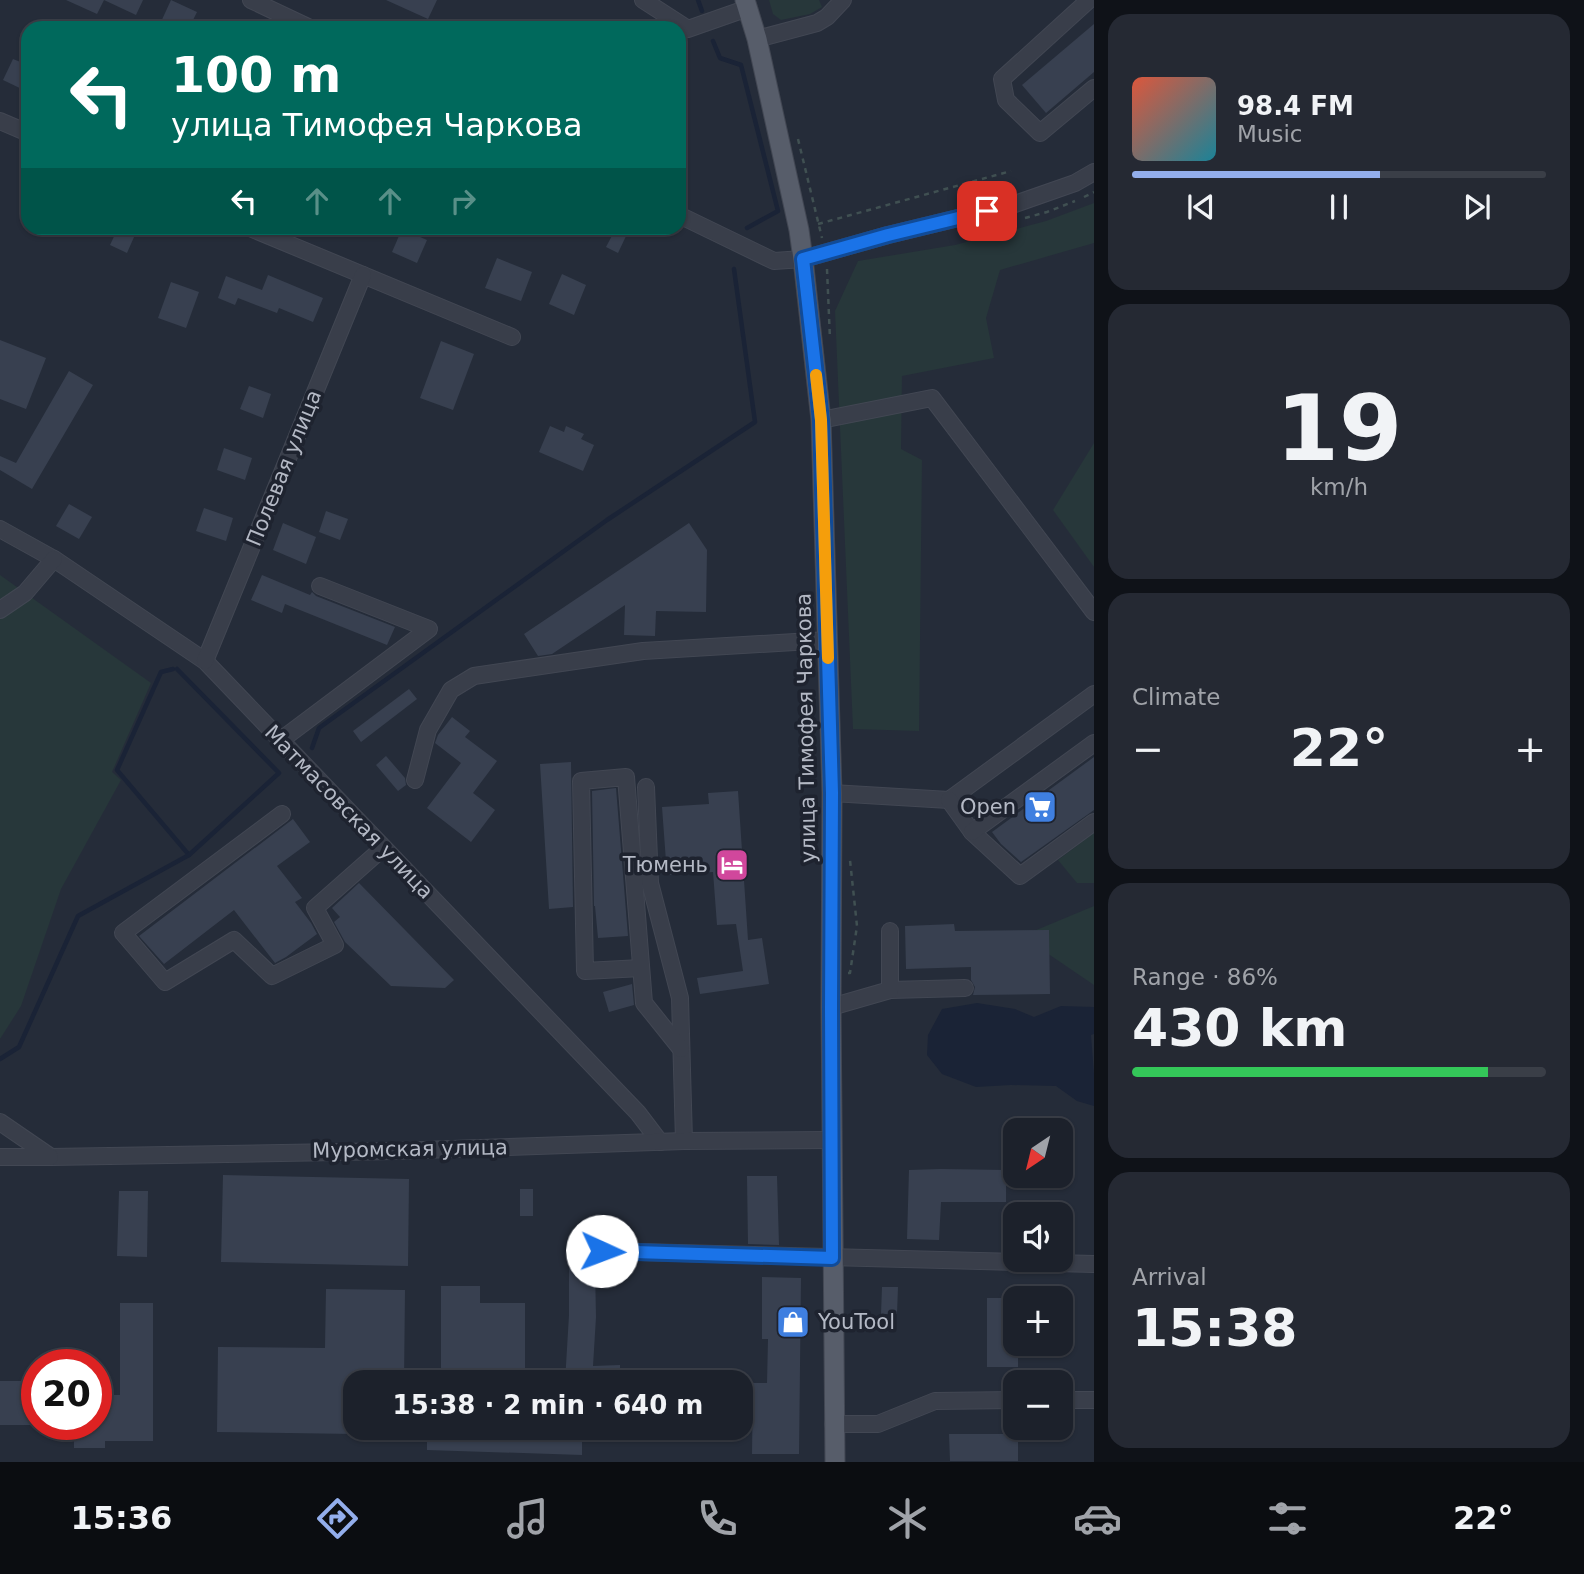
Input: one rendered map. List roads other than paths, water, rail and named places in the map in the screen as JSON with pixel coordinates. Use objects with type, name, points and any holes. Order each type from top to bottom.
[{"type":"main road","name":"улица Тимофея Чаркова","points":[[746,4],[757,39],[803,259],[821,420],[832,793],[831,1140],[835,1462]]},
{"type":"street","points":[[251,0],[295,21]]},
{"type":"street","points":[[643,0],[676,21]]},
{"type":"street","points":[[757,39],[817,23],[827,17],[842,0]]},
{"type":"street","points":[[1090,0],[1002,79],[1006,100],[1040,133],[1094,88]]},
{"type":"street","points":[[686,28],[746,4]]},
{"type":"street","points":[[0,121],[21,130]]},
{"type":"street","points":[[686,218],[774,261],[803,259],[1012,205],[1075,183],[1094,172]]},
{"type":"street","points":[[267,235],[512,337]]},
{"type":"street","name":"Полевая улица","points":[[205,661],[363,275]]},
{"type":"street","points":[[821,420],[932,398],[1094,612]]},
{"type":"street","name":"Матмасовская улица","points":[[0,530],[54,559],[205,661],[638,1113],[660,1142]]},
{"type":"street","points":[[0,610],[24,593],[54,559]]},
{"type":"street","points":[[281,740],[429,629],[320,586]]},
{"type":"street","points":[[415,780],[428,730],[451,690],[474,676],[642,651],[828,640]]},
{"type":"street","points":[[832,793],[949,800],[1094,694]]},
{"type":"street","points":[[972,832],[1094,743]]},
{"type":"street","points":[[642,968],[585,971],[581,781],[626,777],[642,968],[644,1003],[681,1049]]},
{"type":"street","points":[[646,787],[650,883],[680,998],[684,1141]]},
{"type":"street","points":[[949,800],[972,832],[1020,876],[1094,822]]},
{"type":"street","points":[[282,814],[122,933],[165,982],[234,940],[272,976],[335,945],[315,908],[383,848]]},
{"type":"street","points":[[890,931],[890,990]]},
{"type":"street","points":[[831,1007],[890,990],[965,988]]},
{"type":"street","points":[[0,1122],[51,1157]]},
{"type":"street","name":"Муромская улица","points":[[0,1157],[831,1140]]},
{"type":"street","points":[[602,1251],[1094,1264]]},
{"type":"street","points":[[833,1424],[878,1424],[935,1401],[1003,1400]]},
{"type":"street","points":[[1073,1400],[1094,1400]]},
{"type":"water","points":[[977,1003],[1015,1009],[1034,1017],[1061,1006],[1094,1007],[1094,1034],[1091,1035],[1094,1106],[1077,1101],[1056,1086],[976,1087],[942,1074],[927,1055],[928,1035],[942,1009]]},
{"type":"waterway","points":[[698,0],[702,11]]},
{"type":"waterway","points":[[713,41],[720,58],[741,65],[778,211],[747,228]]},
{"type":"waterway","points":[[312,748],[319,728],[607,520],[755,422],[734,269]]},
{"type":"waterway","points":[[173,669],[161,672],[117,770],[189,855]]},
{"type":"waterway","points":[[0,1059],[19,1047],[78,916],[189,855],[279,773],[177,669]]},
{"type":"place","name":"Open","points":[[1040,807]]},
{"type":"place","name":"Тюмень","points":[[732,865]]},
{"type":"place","name":"YouTool","points":[[793,1322]]}]
